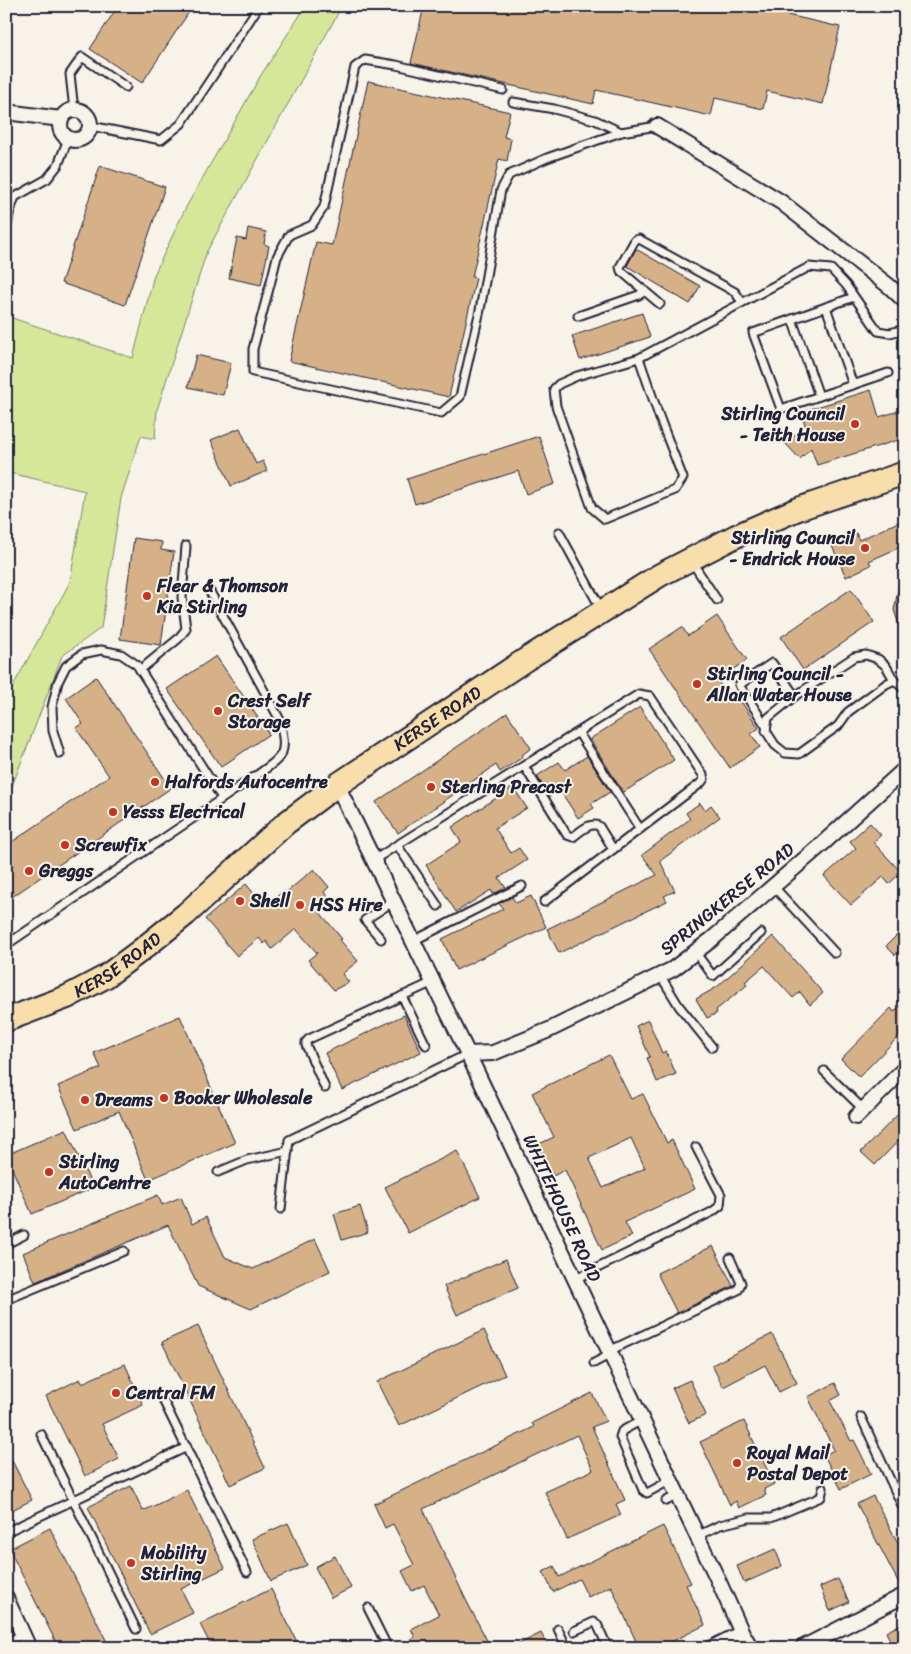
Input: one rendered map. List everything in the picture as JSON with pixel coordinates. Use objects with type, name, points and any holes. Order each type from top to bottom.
[{"type":"main road","name":"KERSE ROAD","points":[[6,1020],[67,997],[105,977],[186,914],[286,823],[337,785],[525,660],[660,575],[736,536],[798,509],[905,473]]},
{"type":"street","points":[[74,110],[84,113],[91,126],[90,131],[84,138],[74,141],[68,139],[61,132],[60,126],[61,119],[68,111],[74,110]]},
{"type":"street","points":[[6,112],[61,119]]},
{"type":"street","points":[[657,126],[781,202],[905,301]]},
{"type":"street","name":"SPRINGKERSE ROAD","points":[[468,1054],[493,1053],[549,1030],[673,969],[711,940],[902,779]]},
{"type":"street","name":"WHITEHOUSE ROAD","points":[[337,785],[468,1054],[671,1480],[672,1498],[697,1536],[742,1633],[751,1648]]},
{"type":"street","points":[[860,1113],[905,1068]]},
{"type":"street","points":[[802,1648],[905,1595]]},
{"type":"street","points":[[6,1598],[29,1648]]},
{"type":"street","points":[[712,1648],[742,1633]]},
{"type":"lane","points":[[91,126],[161,140],[181,124],[259,6]]},
{"type":"lane","points":[[74,110],[70,74],[82,57],[126,87]]},
{"type":"lane","points":[[503,90],[396,65],[365,60],[354,67],[324,207],[312,225],[289,234],[277,257],[253,349],[253,372],[441,413],[460,397],[480,310],[502,190],[509,175],[547,158],[620,132],[657,126]]},
{"type":"lane","points":[[513,102],[554,109],[596,120],[620,132]]},
{"type":"lane","points":[[6,236],[9,214],[15,197],[47,179],[58,165],[68,139]]},
{"type":"lane","points":[[660,304],[621,271],[620,267],[635,240],[639,239],[735,292],[742,302]]},
{"type":"lane","points":[[640,358],[660,420],[683,478],[675,490],[605,519],[592,508],[556,406],[554,389],[559,384],[577,376],[640,358],[809,267],[831,269],[846,285],[878,331],[890,333],[905,329]]},
{"type":"lane","points":[[578,316],[639,295],[645,291]]},
{"type":"lane","points":[[854,297],[753,333],[781,409],[888,373]]},
{"type":"lane","points":[[826,307],[853,385]]},
{"type":"lane","points":[[792,319],[819,396]]},
{"type":"lane","points":[[559,532],[602,611]]},
{"type":"lane","points":[[140,670],[178,639],[186,629],[182,597],[186,546]]},
{"type":"lane","points":[[690,560],[717,600]]},
{"type":"lane","points":[[6,945],[277,761],[284,751],[284,739],[280,720],[209,590]]},
{"type":"lane","points":[[60,754],[53,731],[52,707],[58,682],[66,666],[82,654],[100,650],[121,654],[137,665],[222,798]]},
{"type":"lane","points":[[894,680],[848,712],[838,726],[799,754],[785,753],[775,745],[766,731],[768,718],[795,696],[854,657],[866,655],[878,659],[886,666],[894,680],[905,690]]},
{"type":"lane","points":[[766,726],[739,685],[772,663],[795,696]]},
{"type":"lane","points":[[374,860],[639,694],[650,696],[704,779],[544,902]]},
{"type":"lane","points":[[578,732],[640,829]]},
{"type":"lane","points":[[524,766],[567,836],[573,837],[590,825],[595,824],[599,826],[613,849]]},
{"type":"lane","points":[[397,845],[438,906]]},
{"type":"lane","points":[[413,941],[522,886]]},
{"type":"lane","points":[[773,886],[836,952]]},
{"type":"lane","points":[[381,939],[365,920],[394,901]]},
{"type":"lane","points":[[695,952],[714,976],[760,933]]},
{"type":"lane","points":[[660,975],[679,1006],[712,1047]]},
{"type":"lane","points":[[325,1088],[306,1046],[306,1042],[309,1039],[433,982]]},
{"type":"lane","points":[[402,996],[426,1045]]},
{"type":"lane","points":[[281,1209],[289,1140],[468,1054]]},
{"type":"lane","points":[[824,1071],[860,1113]]},
{"type":"lane","points":[[575,1279],[712,1212],[720,1206],[721,1195],[696,1147]]},
{"type":"lane","points":[[218,1172],[247,1160],[288,1151]]},
{"type":"lane","points":[[6,1244],[24,1235]]},
{"type":"lane","points":[[6,1300],[124,1251]]},
{"type":"lane","points":[[594,1363],[610,1353],[738,1290],[741,1283],[730,1258]]},
{"type":"lane","points":[[164,1402],[247,1572]]},
{"type":"lane","points":[[861,1417],[905,1512]]},
{"type":"lane","points":[[642,1420],[622,1431],[620,1437],[643,1490],[647,1493],[671,1480]]},
{"type":"lane","points":[[41,1434],[136,1629]]},
{"type":"lane","points":[[6,1532],[186,1447]]},
{"type":"lane","points":[[697,1536],[727,1523],[749,1518],[771,1518],[821,1496],[823,1488]]},
{"type":"lane","points":[[368,1608],[388,1648]]},
{"type":"lane","points":[[574,1631],[594,1622],[597,1624],[608,1648]]},
{"type":"lane","points":[[558,1629],[567,1648]]},
{"type":"lane","points":[[6,1643],[23,1634]]},
{"type":"green space","points":[[306,6],[342,6],[207,251],[157,410],[155,439],[141,436],[121,498],[101,628],[62,656],[11,789],[6,795],[6,699],[70,582],[85,491],[6,472],[6,316],[133,358],[154,275],[185,209],[261,75]]},
{"type":"building","points":[[118,6],[193,6],[142,83],[90,49]]},
{"type":"building","points":[[424,6],[748,6],[840,27],[823,104],[767,91],[763,109],[715,98],[711,116],[596,90],[593,104],[411,63]]},
{"type":"building","points":[[368,81],[510,112],[504,137],[511,139],[507,161],[499,159],[472,277],[476,278],[449,397],[289,361],[316,242],[332,245]]},
{"type":"building","points":[[100,166],[165,187],[125,305],[61,283]]},
{"type":"building","points":[[248,228],[266,232],[264,244],[269,246],[261,285],[229,278],[237,238],[246,240]]},
{"type":"building","points":[[636,249],[700,286],[690,304],[627,266]]},
{"type":"building","points":[[642,313],[650,337],[580,360],[572,336]]},
{"type":"building","points":[[196,355],[231,363],[223,395],[188,387]]},
{"type":"building","name":"Stirling Council - Teith House","points":[[871,390],[879,417],[905,409],[905,438],[817,465],[811,448],[800,459],[785,443],[788,437],[807,431],[801,412]]},
{"type":"building","points":[[240,428],[256,464],[263,461],[267,471],[231,486],[211,440]]},
{"type":"building","points":[[539,436],[555,484],[526,494],[518,471],[415,504],[407,479]]},
{"type":"building","name":"Stirling Council - Endrick House","points":[[905,519],[905,545],[869,561],[871,565],[846,577],[831,544],[856,533],[859,540]]},
{"type":"building","name":"Flear & Thomson Kia Stirling","points":[[134,538],[162,542],[161,550],[174,552],[161,645],[120,639]]},
{"type":"building","points":[[900,580],[905,581],[905,637],[903,637],[894,610]]},
{"type":"building","points":[[851,589],[874,622],[803,670],[781,637]]},
{"type":"building","name":"Stirling Council - Allan Water House","points":[[717,616],[747,660],[717,680],[730,698],[736,694],[759,728],[751,734],[760,747],[730,768],[649,649],[682,627],[688,636]]},
{"type":"building","name":"Crest Self Storage","points":[[216,656],[269,734],[221,767],[167,689]]},
{"type":"building","points":[[96,677],[171,788],[6,901],[6,846],[109,776],[76,728],[83,724],[66,698]]},
{"type":"building","points":[[640,707],[674,760],[624,792],[590,739]]},
{"type":"building","name":"Sterling Precast","points":[[507,713],[531,748],[522,755],[523,757],[500,772],[496,765],[398,833],[376,802]]},
{"type":"building","points":[[587,756],[610,792],[591,804],[594,808],[578,818],[561,792],[556,794],[552,788],[546,792],[537,776],[559,762],[565,770]]},
{"type":"building","points":[[513,787],[527,808],[495,828],[511,853],[519,848],[527,860],[499,878],[506,888],[493,894],[491,890],[456,912],[426,865],[461,842],[452,827]]},
{"type":"building","points":[[700,803],[705,810],[711,805],[720,817],[660,861],[675,891],[664,896],[667,901],[559,953],[547,929],[657,875],[642,855],[690,819],[686,813]]},
{"type":"building","points":[[870,823],[881,835],[873,842],[901,872],[889,884],[883,877],[851,905],[824,876],[856,848],[850,841]]},
{"type":"building","points":[[314,869],[329,887],[324,892],[330,899],[318,910],[358,961],[342,974],[349,982],[334,990],[308,960],[317,953],[296,929],[272,949],[266,941],[264,944],[259,938],[237,956],[205,919],[246,884],[265,907],[282,892],[283,895]]},
{"type":"building","points":[[531,896],[546,927],[456,970],[442,939],[503,909],[499,903],[512,897],[516,903]]},
{"type":"building","points":[[905,927],[905,946],[895,955],[886,946]]},
{"type":"building","points":[[773,936],[823,993],[810,1005],[800,992],[793,998],[764,966],[745,982],[747,985],[716,1010],[717,1013],[707,1018],[696,999],[717,987]]},
{"type":"building","points":[[905,1001],[905,1030],[859,1077],[841,1059],[891,1008],[894,1012]]},
{"type":"building","points":[[404,1015],[421,1052],[342,1090],[325,1053]]},
{"type":"building","name":"Booker Wholesale","points":[[180,1016],[235,1143],[148,1180],[119,1111],[77,1129],[58,1086],[101,1068],[94,1053]]},
{"type":"building","points":[[648,1020],[662,1053],[666,1051],[676,1074],[657,1082],[647,1058],[650,1057],[636,1026]]},
{"type":"building","points":[[609,1055],[631,1099],[643,1094],[667,1143],[672,1140],[695,1189],[625,1222],[632,1236],[602,1250],[565,1170],[553,1176],[537,1145],[554,1137],[532,1093]],"holes":[[[631,1138],[645,1168],[603,1188],[589,1158]]]},
{"type":"building","points":[[905,1107],[905,1134],[875,1165],[861,1152]]},
{"type":"building","name":"Stirling AutoCentre","points":[[66,1129],[93,1188],[32,1214],[6,1155]]},
{"type":"building","points":[[457,1151],[480,1197],[408,1233],[385,1187]]},
{"type":"building","points":[[158,1195],[162,1205],[181,1197],[192,1224],[206,1217],[225,1257],[253,1269],[315,1239],[330,1271],[251,1309],[198,1286],[168,1225],[35,1282],[23,1253]]},
{"type":"building","points":[[360,1206],[368,1232],[342,1240],[334,1214]]},
{"type":"building","points":[[713,1246],[733,1286],[677,1313],[657,1273]]},
{"type":"building","points":[[506,1259],[518,1288],[457,1315],[444,1286]]},
{"type":"building","points":[[198,1326],[265,1468],[230,1485],[162,1342]]},
{"type":"building","points":[[484,1330],[505,1375],[399,1426],[377,1382]]},
{"type":"building","points":[[772,1334],[797,1383],[779,1392],[765,1365],[723,1387],[712,1365]]},
{"type":"building","points":[[125,1364],[143,1405],[102,1424],[119,1459],[85,1476],[46,1396],[80,1379],[82,1383]]},
{"type":"building","points":[[690,1380],[706,1415],[689,1423],[672,1388]]},
{"type":"building","points":[[835,1383],[841,1395],[830,1401],[851,1441],[854,1440],[871,1474],[841,1489],[824,1455],[834,1450],[808,1397]]},
{"type":"building","points":[[592,1393],[606,1421],[592,1427],[625,1500],[616,1504],[621,1515],[567,1539],[545,1492],[593,1470],[577,1435],[423,1509],[491,1648],[414,1648],[410,1640],[415,1637],[411,1629],[439,1615],[424,1585],[412,1591],[402,1571],[414,1565],[393,1524],[385,1528],[374,1504],[534,1427],[532,1423]]},
{"type":"building","name":"Royal Mail Postal Depot","points":[[744,1421],[774,1484],[764,1489],[766,1495],[739,1508],[736,1501],[730,1505],[700,1442]]},
{"type":"building","points":[[6,1449],[32,1500],[6,1513]]},
{"type":"building","points":[[131,1486],[143,1511],[187,1490],[225,1568],[181,1589],[193,1613],[150,1634],[88,1507]]},
{"type":"building","points":[[873,1496],[905,1556],[905,1586],[901,1587],[857,1504]]},
{"type":"building","points":[[288,1523],[307,1565],[271,1581],[252,1539]]},
{"type":"building","points":[[663,1526],[691,1583],[686,1585],[705,1625],[659,1648],[639,1648],[611,1586],[588,1597],[579,1579],[553,1592],[543,1572],[554,1566],[559,1577]]},
{"type":"building","points":[[50,1528],[110,1648],[59,1648],[9,1549]]},
{"type":"building","points":[[775,1549],[782,1566],[744,1583],[737,1566]]},
{"type":"building","points":[[335,1556],[351,1588],[331,1598],[315,1567]]},
{"type":"building","points":[[838,1579],[849,1602],[830,1611],[820,1587]]},
{"type":"building","points":[[271,1589],[300,1648],[212,1648],[200,1624]]},
{"type":"building","points":[[905,1622],[905,1648],[894,1648],[886,1632]]},
{"type":"building","points":[[541,1633],[549,1648],[511,1648]]},
{"type":"place","name":"Stirling Council - Teith House","points":[[855,424]]},
{"type":"place","name":"Stirling Council - Endrick House","points":[[865,548]]},
{"type":"place","name":"Flear & Thomson Kia Stirling","points":[[147,596]]},
{"type":"place","name":"Stirling Council - Allan Water House","points":[[697,684]]},
{"type":"place","name":"Crest Self Storage","points":[[218,711]]},
{"type":"place","name":"Halfords Autocentre","points":[[155,782]]},
{"type":"place","name":"Sterling Precast","points":[[431,787]]},
{"type":"place","name":"Yesss Electrical","points":[[113,812]]},
{"type":"place","name":"Screwfix","points":[[65,845]]},
{"type":"place","name":"Greggs","points":[[29,871]]},
{"type":"place","name":"Shell","points":[[240,901]]},
{"type":"place","name":"HSS Hire","points":[[300,905]]},
{"type":"place","name":"Booker Wholesale","points":[[164,1098]]},
{"type":"place","name":"Dreams","points":[[85,1100]]},
{"type":"place","name":"Stirling AutoCentre","points":[[49,1172]]},
{"type":"place","name":"Central FM","points":[[116,1393]]},
{"type":"place","name":"Royal Mail Postal Depot","points":[[737,1463]]},
{"type":"place","name":"Mobility Stirling","points":[[131,1563]]}]
